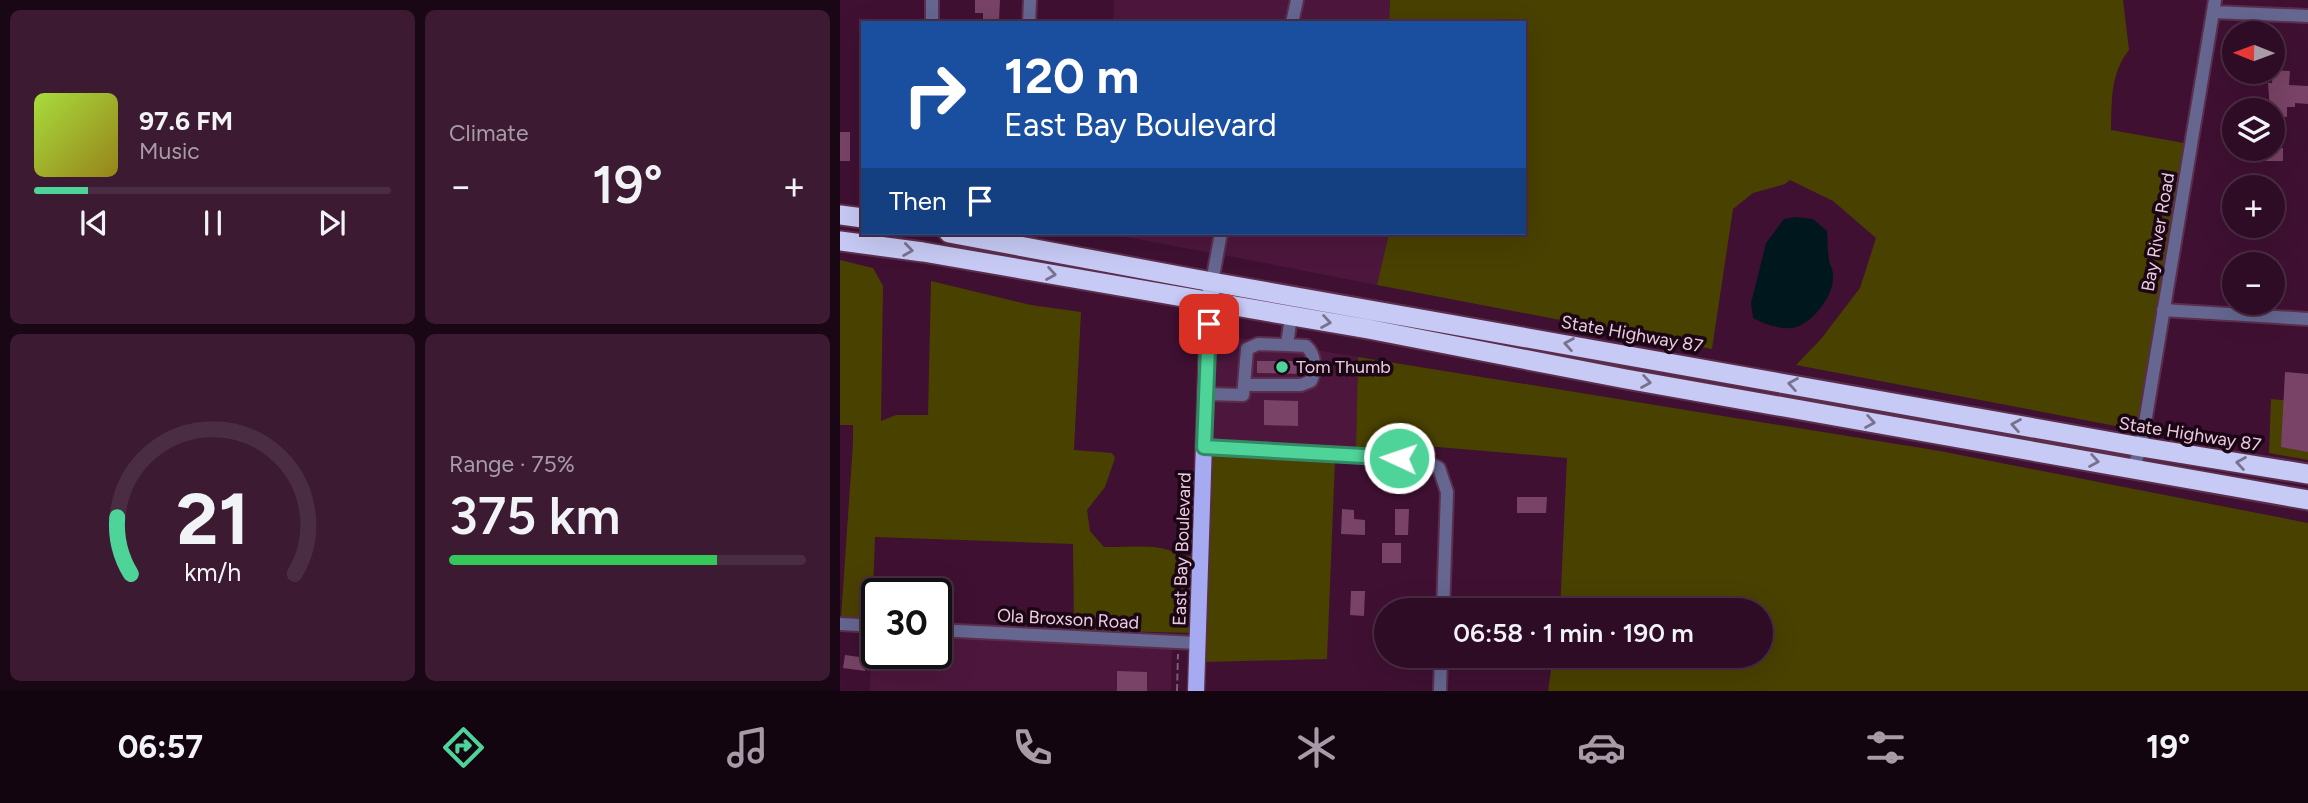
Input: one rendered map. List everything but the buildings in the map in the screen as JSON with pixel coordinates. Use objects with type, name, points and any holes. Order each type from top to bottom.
[{"type":"highway","points":[[840,215],[861,218]]},
{"type":"highway","name":"State Highway 87","points":[[970,235],[1022,240],[1212,282],[2141,447],[2308,474]]},
{"type":"highway","points":[[840,241],[923,252],[1291,316],[1626,379],[2308,500]]},
{"type":"main road","name":"East Bay Boulevard","points":[[1196,691],[1212,282]]},
{"type":"street","points":[[932,0],[932,21]]},
{"type":"street","points":[[1029,21],[1030,0]]},
{"type":"street","points":[[1292,21],[1297,0]]},
{"type":"street","points":[[2214,6],[2308,16]]},
{"type":"street","name":"Bay River Road","points":[[2133,468],[2141,447],[2214,6]]},
{"type":"street","points":[[1212,282],[1221,235]]},
{"type":"street","points":[[2163,310],[2308,319]]},
{"type":"street","points":[[1287,345],[1291,316]]},
{"type":"street","points":[[1206,394],[1243,395],[1247,349],[1258,344],[1306,346],[1311,351],[1314,359],[1311,381],[1301,385],[1244,384]]},
{"type":"street","points":[[1204,447],[1424,460],[1439,468],[1447,492],[1443,598]]},
{"type":"street","points":[[840,624],[861,625]]},
{"type":"street","name":"Ola Broxson Road","points":[[952,631],[1198,643]]},
{"type":"street","points":[[1440,691],[1441,668]]},
{"type":"path","points":[[1177,691],[1178,642]]},
{"type":"shaded area","points":[[1114,0],[1290,0],[1285,21],[1113,21]]},
{"type":"shaded area","points":[[1303,0],[1390,0],[1389,21],[1298,21]]},
{"type":"shaded area","points":[[1390,0],[2123,0],[2129,50],[2115,78],[2111,130],[2184,143],[2137,430],[1796,365],[1821,339],[1860,288],[1876,238],[1833,201],[1790,180],[1785,184],[1753,193],[1733,209],[1712,349],[1377,285],[1389,235],[1526,235],[1526,21],[1389,21]]},
{"type":"shaded area","points":[[1115,235],[1214,235],[1211,253]]},
{"type":"shaded area","points":[[1227,235],[1389,235],[1377,285],[1223,255]]},
{"type":"shaded area","points":[[840,260],[873,268],[883,286],[881,421],[896,415],[928,415],[931,281],[1031,305],[1081,312],[1074,450],[1112,453],[1115,458],[1105,487],[1087,510],[1090,531],[1104,547],[1154,547],[1177,556],[1195,556],[1191,633],[1074,630],[1073,544],[875,537],[874,578],[861,578],[861,619],[841,618],[853,425],[840,425]]},
{"type":"shaded area","points":[[1215,334],[1358,357],[1356,447],[1211,442]]},
{"type":"shaded area","points":[[1358,357],[1940,451],[2308,523],[2308,691],[1548,691],[1551,668],[1773,668],[1773,598],[1561,598],[1567,458],[1414,445],[1356,447]]},
{"type":"shaded area","points":[[2271,399],[2308,403],[2308,460],[2269,453]]},
{"type":"shaded area","points":[[1211,453],[1335,460],[1327,659],[1203,662]]},
{"type":"shaded area","points":[[952,636],[1172,648],[1171,691],[870,691],[871,669],[952,669]]},
{"type":"water","points":[[1784,219],[1813,219],[1827,231],[1833,283],[1826,300],[1814,316],[1799,326],[1781,328],[1753,318],[1751,303],[1766,243]]},
{"type":"place","name":"Tom Thumb","points":[[1282,367]]},
{"type":"route","points":[[1209,324],[1204,447],[1399,458]]}]
